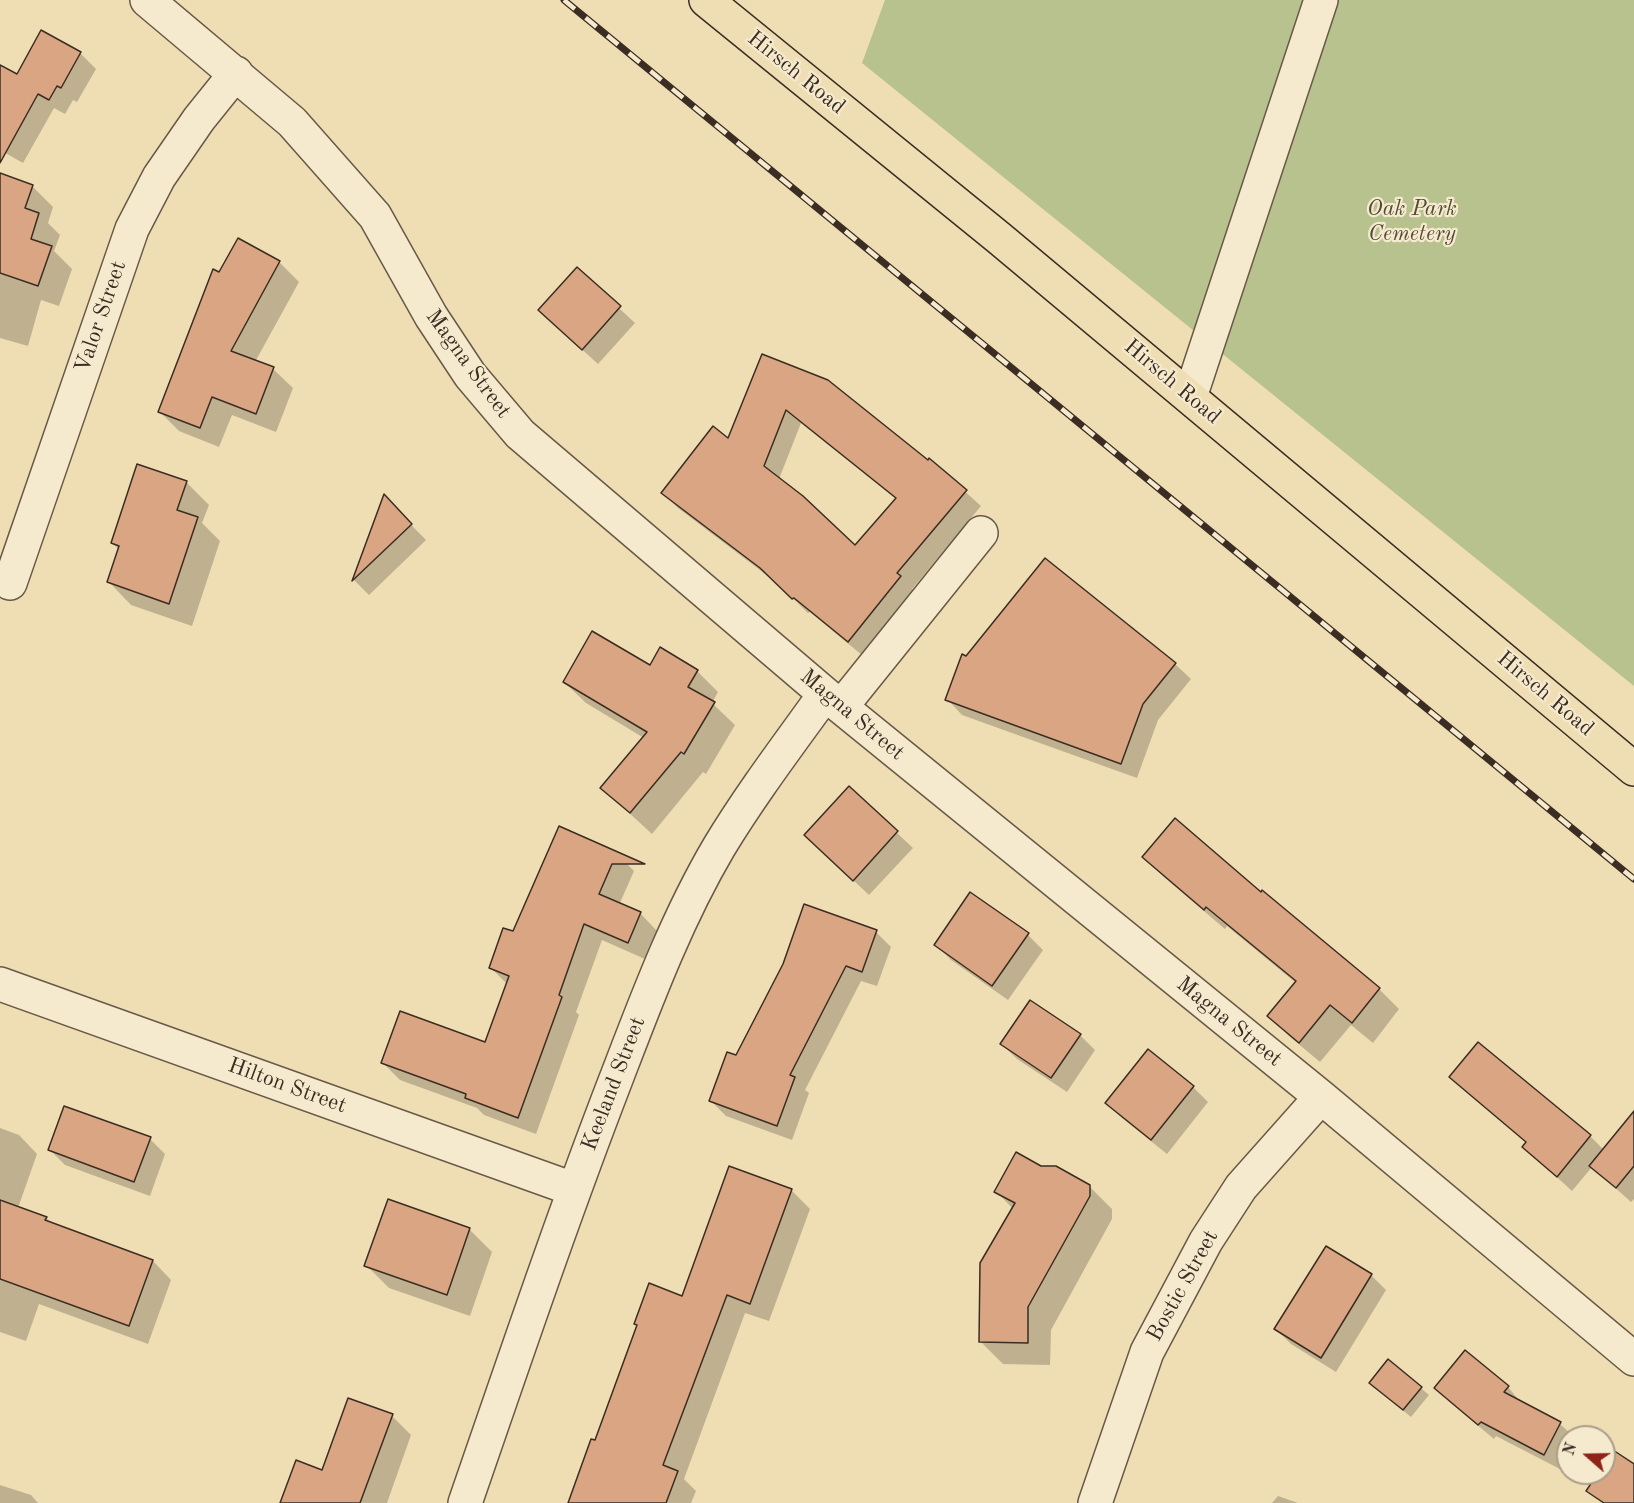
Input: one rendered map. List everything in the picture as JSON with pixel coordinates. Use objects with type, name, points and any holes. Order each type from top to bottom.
[{"type":"main road","name":"Hirsch Road","points":[[706,0],[999,238],[1634,769]]},
{"type":"street","name":"Magna Street","points":[[147,0],[292,122],[375,216],[431,316],[464,365],[520,434],[833,701],[1321,1097],[1634,1359]]},
{"type":"street","points":[[1190,397],[1321,0]]},
{"type":"street","name":"Valor Street","points":[[10,583],[132,229],[166,168],[199,119],[236,73]]},
{"type":"street","name":"Keeland Street","points":[[465,1503],[573,1189],[652,985],[719,847],[760,786],[981,533]]},
{"type":"street","name":"Hilton Street","points":[[0,984],[573,1189]]},
{"type":"street","name":"Bostic Street","points":[[1095,1503],[1147,1352],[1206,1240],[1241,1187],[1321,1097]]},
{"type":"green space","name":"Oak Park Cemetery","points":[[885,0],[1634,0],[1634,686],[862,63]]},
{"type":"building","points":[[41,30],[81,52],[61,88],[57,86],[49,100],[38,94],[0,163],[0,65],[17,74]]},
{"type":"building","points":[[0,173],[33,185],[25,208],[39,213],[31,239],[52,246],[38,286],[0,273]]},
{"type":"building","points":[[238,238],[280,261],[231,351],[274,367],[256,414],[212,397],[200,428],[158,412],[213,269],[219,272]]},
{"type":"building","points":[[577,267],[621,306],[582,350],[538,310]]},
{"type":"building","points":[[762,354],[828,380],[967,490],[897,573],[901,576],[848,642],[794,598],[792,599],[760,568],[661,493],[713,426],[728,438]],"holes":[[[786,410],[896,498],[855,545],[803,496],[764,466]]]},
{"type":"building","points":[[137,464],[187,481],[177,510],[198,517],[169,604],[107,582],[119,546],[111,543]]},
{"type":"building","points":[[384,494],[412,524],[352,581]]},
{"type":"building","points":[[1045,558],[1176,663],[1143,704],[1121,764],[945,700],[962,654],[966,656]]},
{"type":"building","points":[[592,631],[650,665],[660,647],[698,670],[688,687],[715,702],[684,754],[681,752],[630,813],[600,788],[647,732],[563,682]]},
{"type":"building","points":[[849,786],[898,831],[853,881],[804,835]]},
{"type":"building","points":[[1175,818],[1261,892],[1262,890],[1380,988],[1352,1023],[1330,1005],[1299,1043],[1267,1016],[1296,981],[1206,907],[1204,910],[1142,857]]},
{"type":"building","points":[[559,826],[645,864],[612,864],[599,894],[641,912],[628,943],[584,924],[559,995],[562,997],[518,1118],[465,1098],[466,1094],[381,1063],[400,1011],[485,1042],[509,976],[489,968],[503,928],[513,931]]},
{"type":"building","points":[[970,892],[1029,933],[992,986],[934,945]]},
{"type":"building","points":[[804,904],[877,930],[862,972],[846,966],[790,1075],[795,1077],[777,1126],[709,1101],[727,1052],[736,1055],[783,964]]},
{"type":"building","points":[[1030,1000],[1081,1034],[1051,1078],[1000,1044]]},
{"type":"building","points":[[1478,1042],[1591,1135],[1557,1177],[1522,1147],[1526,1142],[1449,1077]]},
{"type":"building","points":[[1148,1049],[1194,1086],[1151,1140],[1105,1103]]},
{"type":"building","points":[[64,1106],[151,1137],[134,1182],[48,1150]]},
{"type":"building","points":[[1634,1111],[1634,1166],[1616,1188],[1589,1166]]},
{"type":"building","points":[[1016,1152],[1041,1166],[1056,1166],[1090,1185],[1090,1196],[1028,1307],[1028,1343],[979,1342],[980,1263],[1015,1203],[994,1192]]},
{"type":"building","points":[[729,1166],[792,1189],[750,1304],[727,1295],[663,1465],[678,1471],[666,1503],[568,1503],[591,1439],[595,1440],[637,1325],[634,1324],[649,1283],[682,1296]]},
{"type":"building","points":[[388,1199],[470,1228],[447,1295],[364,1266]]},
{"type":"building","points":[[0,1200],[47,1217],[45,1220],[153,1260],[129,1326],[0,1279]]},
{"type":"building","points":[[1326,1246],[1372,1274],[1321,1358],[1274,1329]]},
{"type":"building","points":[[1465,1350],[1509,1386],[1504,1392],[1561,1422],[1556,1425],[1556,1432],[1544,1455],[1481,1422],[1478,1425],[1434,1388]]},
{"type":"building","points":[[1388,1359],[1422,1387],[1403,1410],[1369,1383]]},
{"type":"building","points":[[348,1398],[393,1414],[360,1503],[280,1503],[296,1460],[322,1470]]},
{"type":"building","points":[[1616,1452],[1634,1464],[1634,1503],[1604,1503],[1586,1491],[1590,1485],[1616,1485]]},
{"type":"railway","points":[[564,0],[1634,879]]}]
